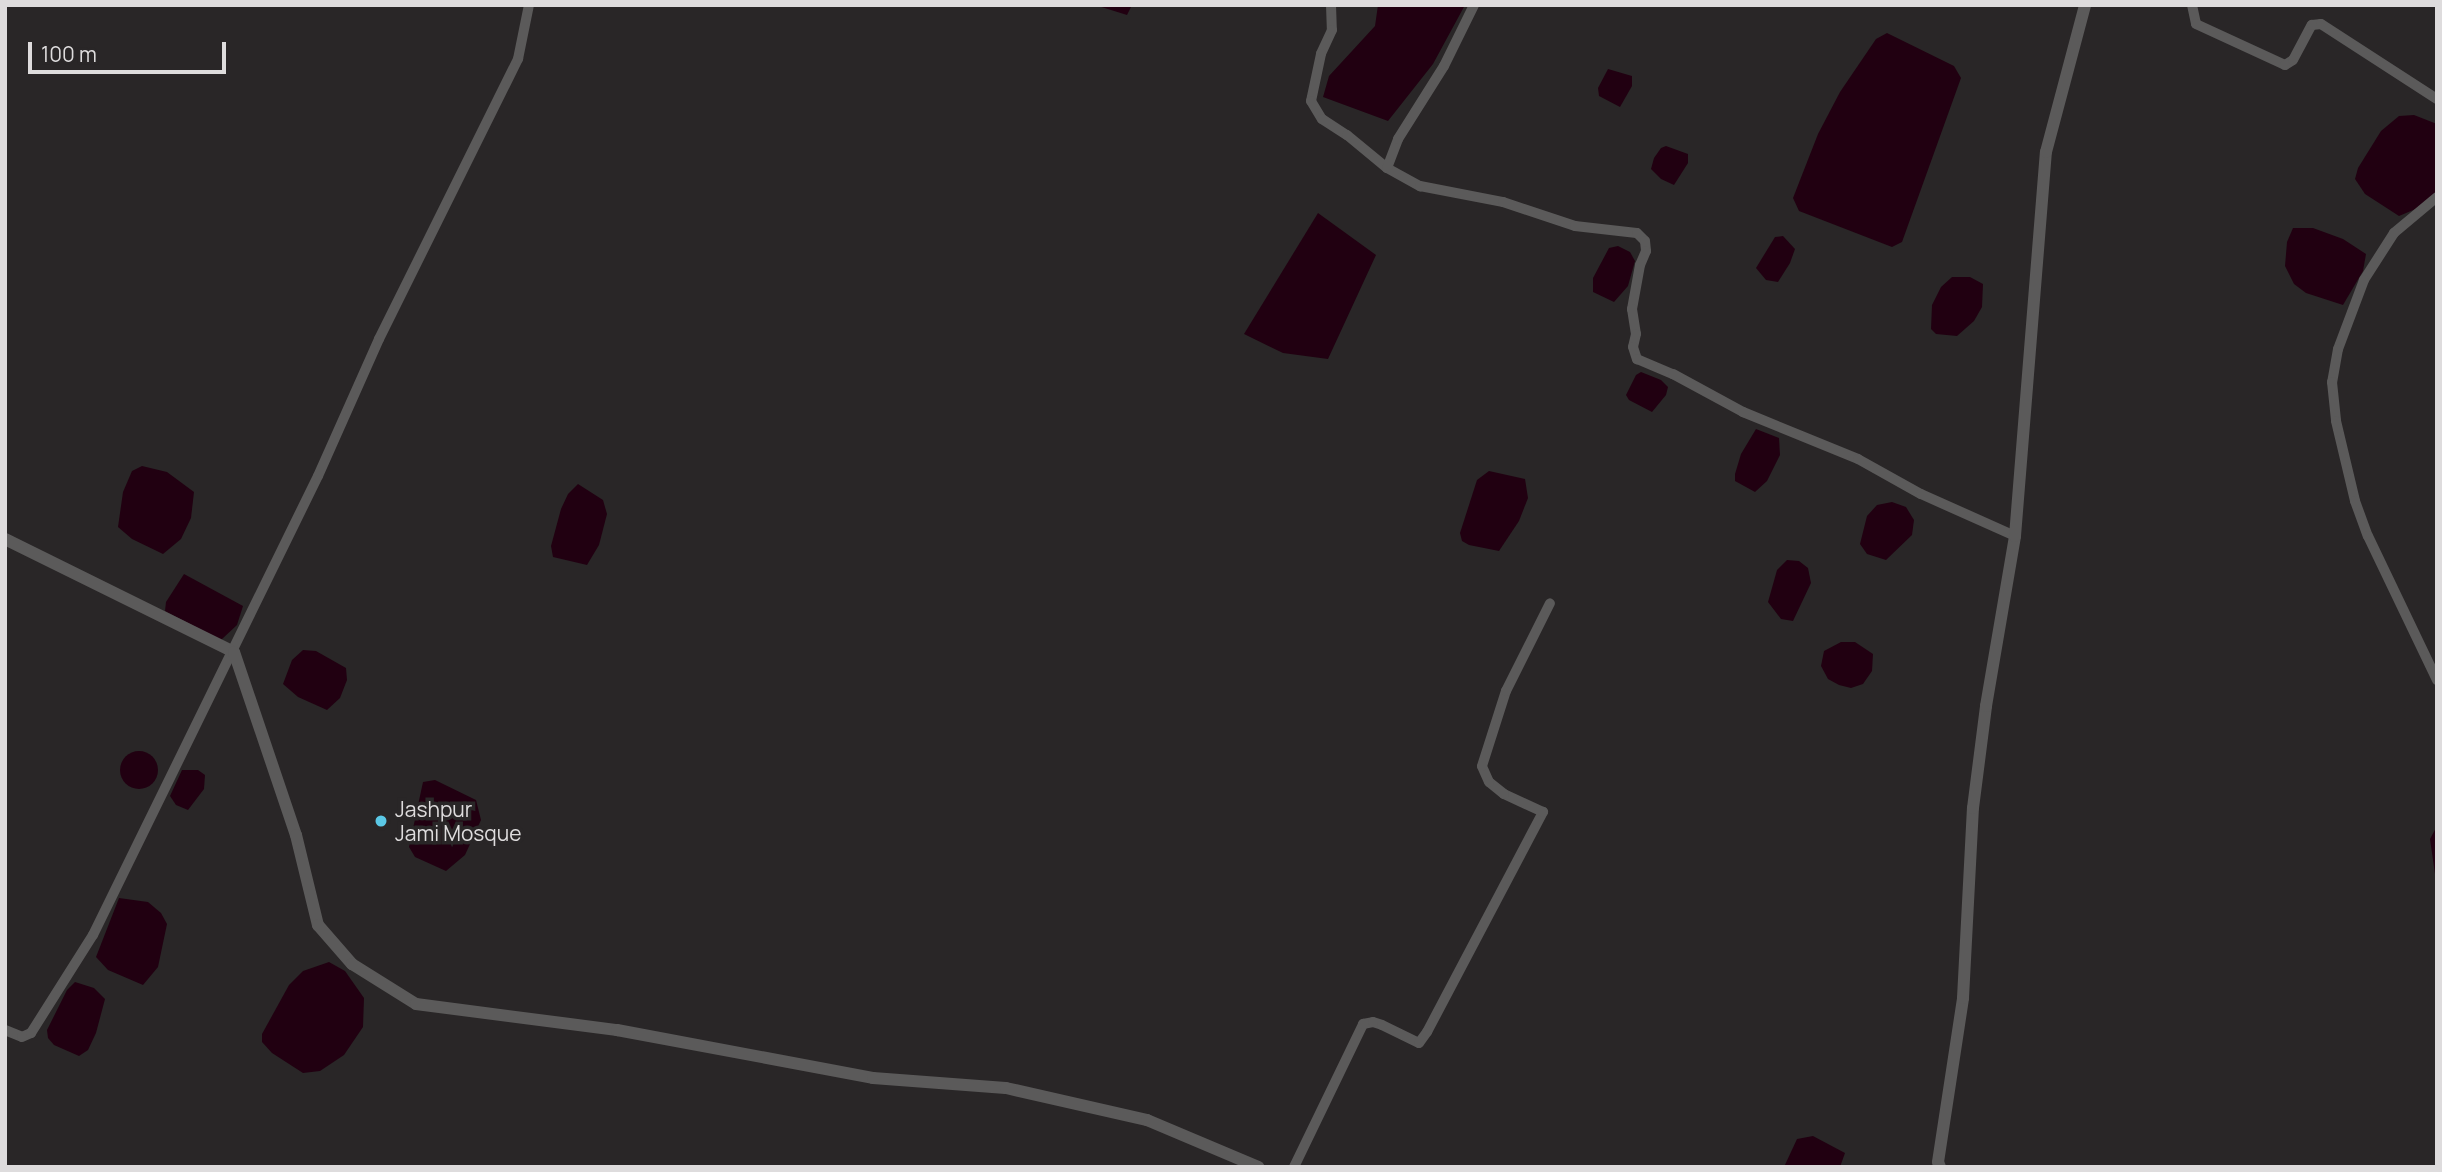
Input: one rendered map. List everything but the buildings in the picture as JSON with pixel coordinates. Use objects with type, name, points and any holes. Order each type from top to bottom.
[{"type":"street","points":[[5,1030],[22,1037],[31,1033],[93,935],[234,652],[318,476],[379,339],[518,59],[529,5]]},
{"type":"street","points":[[1331,5],[1332,30],[1316,72],[1311,101],[1314,111],[1387,168],[1420,186],[1443,192],[1503,202],[1575,226],[1637,233],[1645,241],[1646,251],[1640,265],[1632,309],[1636,334],[1633,355],[1637,359],[1743,412],[1858,459],[1922,494],[2015,536]]},
{"type":"street","points":[[1387,168],[1398,139],[1444,66],[1474,5]]},
{"type":"street","points":[[1940,1167],[1938,1162],[1963,999],[1973,808],[1986,706],[2015,536],[2046,152],[2085,5]]},
{"type":"street","points":[[2192,5],[2196,24],[2285,65],[2293,60],[2312,25],[2321,24],[2437,99]]},
{"type":"street","points":[[2437,197],[2393,233],[2364,280],[2338,349],[2332,382],[2336,421],[2355,501],[2437,680]]},
{"type":"street","points":[[5,539],[234,652],[296,835],[318,925],[352,964],[416,1004],[617,1030],[873,1078],[1006,1088],[1147,1120],[1258,1167]]},
{"type":"street","points":[[1294,1167],[1363,1024],[1373,1022],[1382,1025],[1419,1043],[1427,1032],[1543,812],[1504,794],[1489,782],[1482,766],[1506,691],[1550,603]]},
{"type":"shaded area","points":[[1095,5],[1132,5],[1127,15]]},
{"type":"shaded area","points":[[1378,5],[1465,5],[1433,64],[1388,121],[1323,97],[1329,76],[1375,26]]},
{"type":"shaded area","points":[[1887,33],[1954,66],[1961,78],[1902,242],[1892,247],[1799,211],[1793,198],[1818,134],[1840,92],[1876,39]]},
{"type":"shaded area","points":[[1608,69],[1632,76],[1632,86],[1620,107],[1599,96],[1598,88]]},
{"type":"shaded area","points":[[2414,115],[2437,124],[2437,192],[2425,205],[2399,216],[2365,194],[2355,179],[2358,168],[2381,131],[2399,116]]},
{"type":"shaded area","points":[[1666,146],[1688,154],[1688,163],[1674,185],[1661,179],[1651,169],[1654,158],[1661,148]]},
{"type":"shaded area","points":[[1318,213],[1376,255],[1328,359],[1283,353],[1244,334]]},
{"type":"shaded area","points":[[2293,228],[2313,228],[2343,239],[2366,254],[2363,271],[2343,305],[2306,293],[2294,284],[2285,266],[2287,242]]},
{"type":"shaded area","points":[[1783,236],[1795,249],[1790,263],[1778,282],[1766,280],[1756,268],[1775,237]]},
{"type":"shaded area","points":[[1618,246],[1630,252],[1635,261],[1628,286],[1614,302],[1593,292],[1593,278],[1609,248]]},
{"type":"shaded area","points":[[1952,277],[1970,277],[1983,284],[1982,307],[1974,321],[1957,336],[1936,334],[1931,329],[1932,305],[1941,287]]},
{"type":"shaded area","points":[[1641,372],[1661,380],[1668,387],[1666,395],[1652,412],[1629,400],[1626,395],[1636,375]]},
{"type":"shaded area","points":[[1756,429],[1779,438],[1780,455],[1767,481],[1755,492],[1735,481],[1735,474],[1741,454]]},
{"type":"shaded area","points":[[142,466],[167,472],[194,492],[191,518],[181,539],[163,554],[132,539],[118,527],[123,492],[132,471]]},
{"type":"shaded area","points":[[1489,471],[1525,479],[1528,498],[1519,521],[1499,551],[1469,545],[1462,541],[1460,533],[1477,480]]},
{"type":"shaded area","points":[[578,484],[603,500],[607,514],[599,545],[587,565],[553,557],[551,546],[561,509],[568,494]]},
{"type":"shaded area","points":[[1892,502],[1906,507],[1914,520],[1912,535],[1886,560],[1867,554],[1860,544],[1867,516],[1877,505]]},
{"type":"shaded area","points":[[1787,560],[1799,561],[1808,568],[1811,583],[1793,621],[1781,619],[1768,602],[1777,570]]},
{"type":"shaded area","points":[[184,574],[243,606],[237,625],[221,640],[165,611],[166,602]]},
{"type":"shaded area","points":[[1841,642],[1855,642],[1873,654],[1872,671],[1863,684],[1851,688],[1839,685],[1828,679],[1821,666],[1824,651]]},
{"type":"shaded area","points":[[303,650],[316,651],[346,668],[347,680],[340,698],[327,710],[298,697],[283,684],[292,660]]},
{"type":"shaded area","points":[[139,751],[152,757],[158,770],[152,783],[139,789],[126,783],[120,770],[126,757]]},
{"type":"shaded area","points":[[182,770],[198,770],[205,775],[204,789],[188,810],[176,805],[170,796]]},
{"type":"shaded area","points":[[435,780],[476,800],[481,820],[465,855],[446,871],[415,857],[409,847],[423,782]]},
{"type":"shaded area","points":[[2437,826],[2437,888],[2430,839]]},
{"type":"shaded area","points":[[119,898],[148,902],[161,913],[167,924],[158,967],[143,985],[108,970],[96,957]]},
{"type":"shaded area","points":[[329,962],[345,971],[364,998],[363,1027],[344,1055],[320,1071],[303,1073],[272,1053],[262,1042],[262,1034],[289,985],[303,971]]},
{"type":"shaded area","points":[[75,982],[94,988],[105,999],[96,1033],[88,1050],[79,1056],[54,1045],[48,1038],[47,1030],[67,990]]},
{"type":"shaded area","points":[[1813,1136],[1845,1153],[1840,1167],[1784,1167],[1797,1139]]},
{"type":"place","name":"Jashpur Jami Mosque","points":[[381,821]]}]
